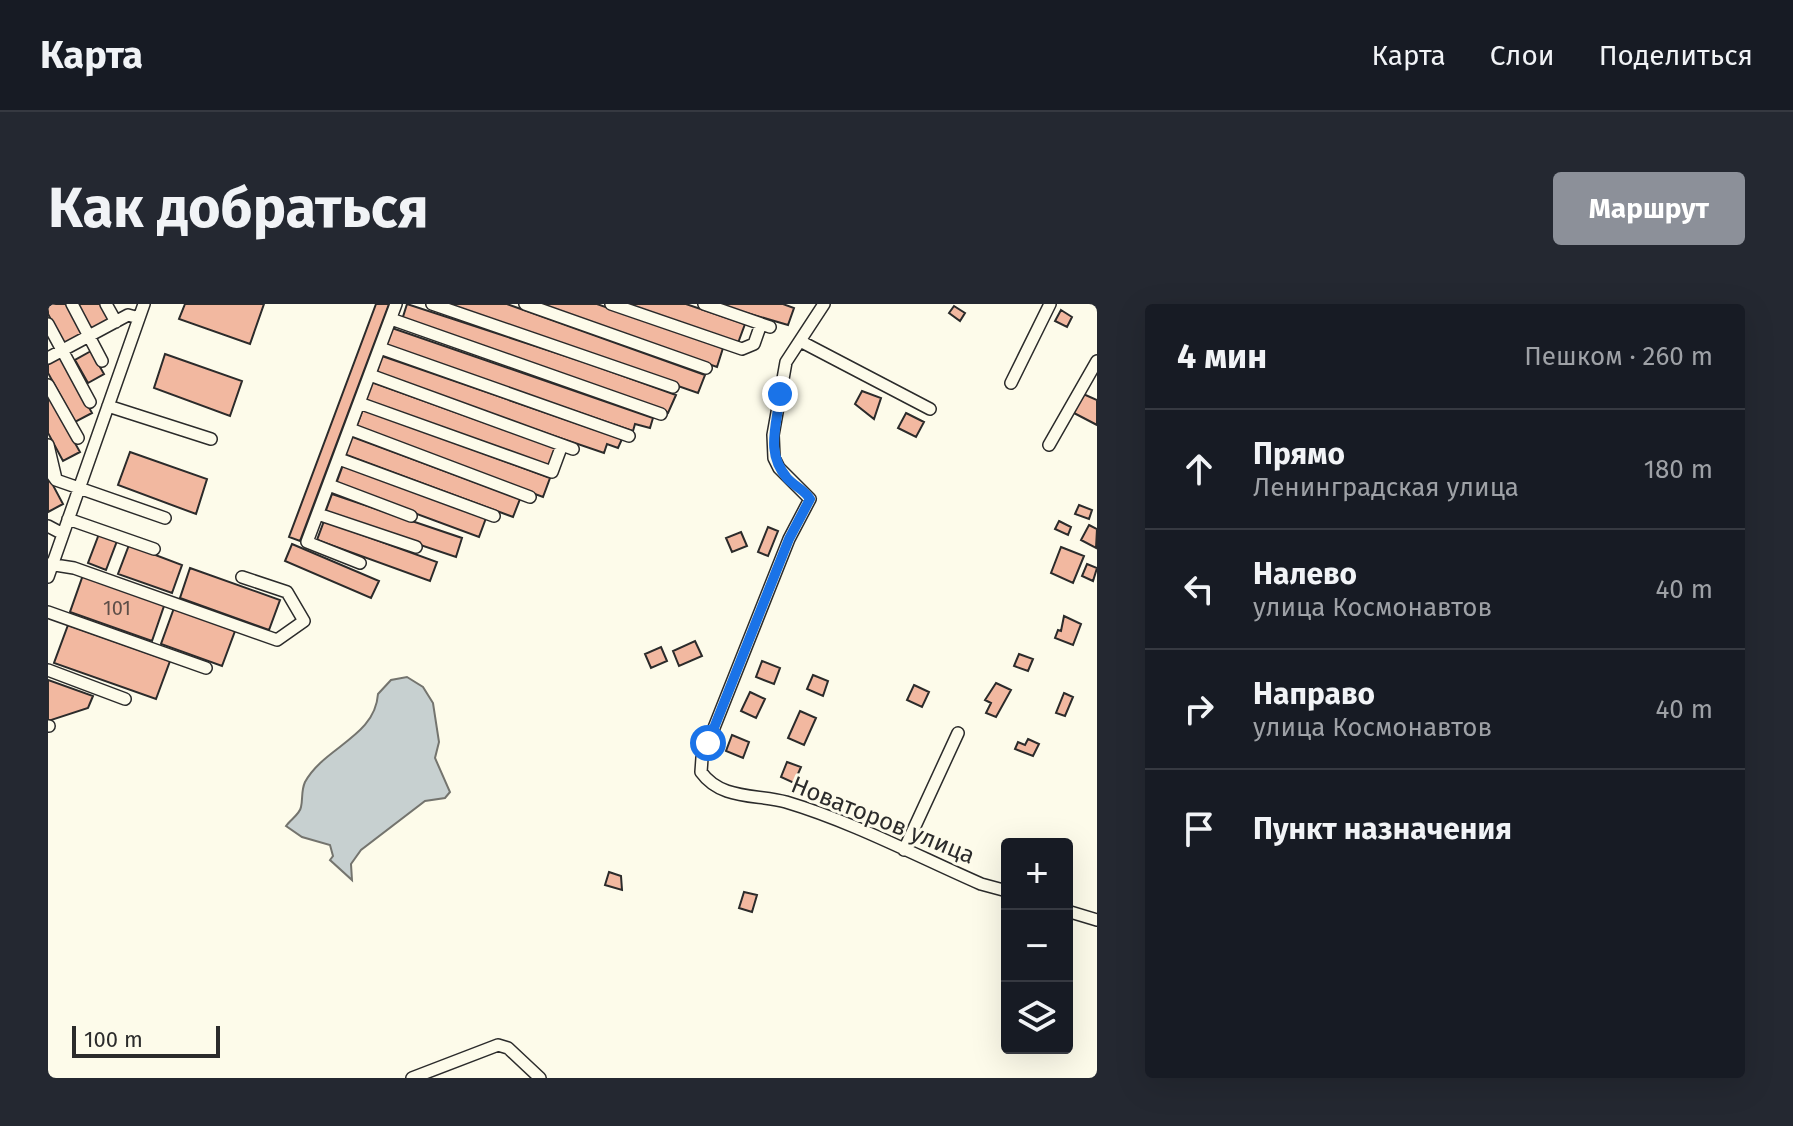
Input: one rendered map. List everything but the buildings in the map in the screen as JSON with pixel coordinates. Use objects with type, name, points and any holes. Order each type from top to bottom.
[{"type":"street","points":[[72,304],[102,361]]},
{"type":"street","points":[[106,304],[116,322]]},
{"type":"street","points":[[144,304],[49,568],[74,568],[277,640],[304,621],[287,592],[242,577]]},
{"type":"street","points":[[360,563],[307,542],[396,304]]},
{"type":"street","points":[[432,304],[673,387]]},
{"type":"street","points":[[525,304],[706,368]]},
{"type":"street","points":[[611,304],[742,349],[754,344],[766,325],[704,304]]},
{"type":"street","points":[[824,304],[800,341],[930,409]]},
{"type":"street","points":[[1011,383],[1050,304]]},
{"type":"street","points":[[48,358],[128,315],[139,318]]},
{"type":"street","points":[[391,319],[661,414]]},
{"type":"street","points":[[48,324],[90,402]]},
{"type":"street","name":"Новаторов улица","points":[[800,341],[786,362],[773,435],[774,458],[792,483],[804,490],[810,499],[789,539],[705,751],[701,772],[729,793],[784,802],[1001,889]]},
{"type":"street","points":[[380,348],[629,436]]},
{"type":"street","points":[[1049,445],[1097,361]]},
{"type":"street","points":[[359,403],[552,472],[567,447],[370,375]]},
{"type":"street","points":[[48,385],[78,438]]},
{"type":"street","points":[[108,406],[211,439]]},
{"type":"street","points":[[350,429],[530,497]]},
{"type":"street","points":[[48,445],[56,480]]},
{"type":"street","points":[[339,459],[494,516]]},
{"type":"street","points":[[48,469],[56,480],[165,518]]},
{"type":"street","points":[[329,485],[411,516]]},
{"type":"street","points":[[318,514],[416,547]]},
{"type":"street","points":[[68,519],[154,549]]},
{"type":"street","points":[[48,526],[63,534]]},
{"type":"street","points":[[48,612],[206,668]]},
{"type":"street","points":[[48,670],[125,699]]},
{"type":"street","points":[[904,850],[958,733]]},
{"type":"street","points":[[1073,913],[1097,920]]},
{"type":"street","points":[[412,1078],[498,1045],[508,1048],[540,1078]]},
{"type":"shaded area","points":[[407,677],[423,687],[433,703],[439,742],[435,758],[450,792],[445,798],[425,801],[361,850],[351,864],[352,880],[330,860],[333,856],[330,845],[302,837],[286,826],[300,810],[304,785],[313,770],[359,732],[375,709],[378,694],[391,680]]},
{"type":"route","points":[[708,743],[789,539],[810,499],[804,490],[792,483],[774,458],[773,435],[780,394]]}]
